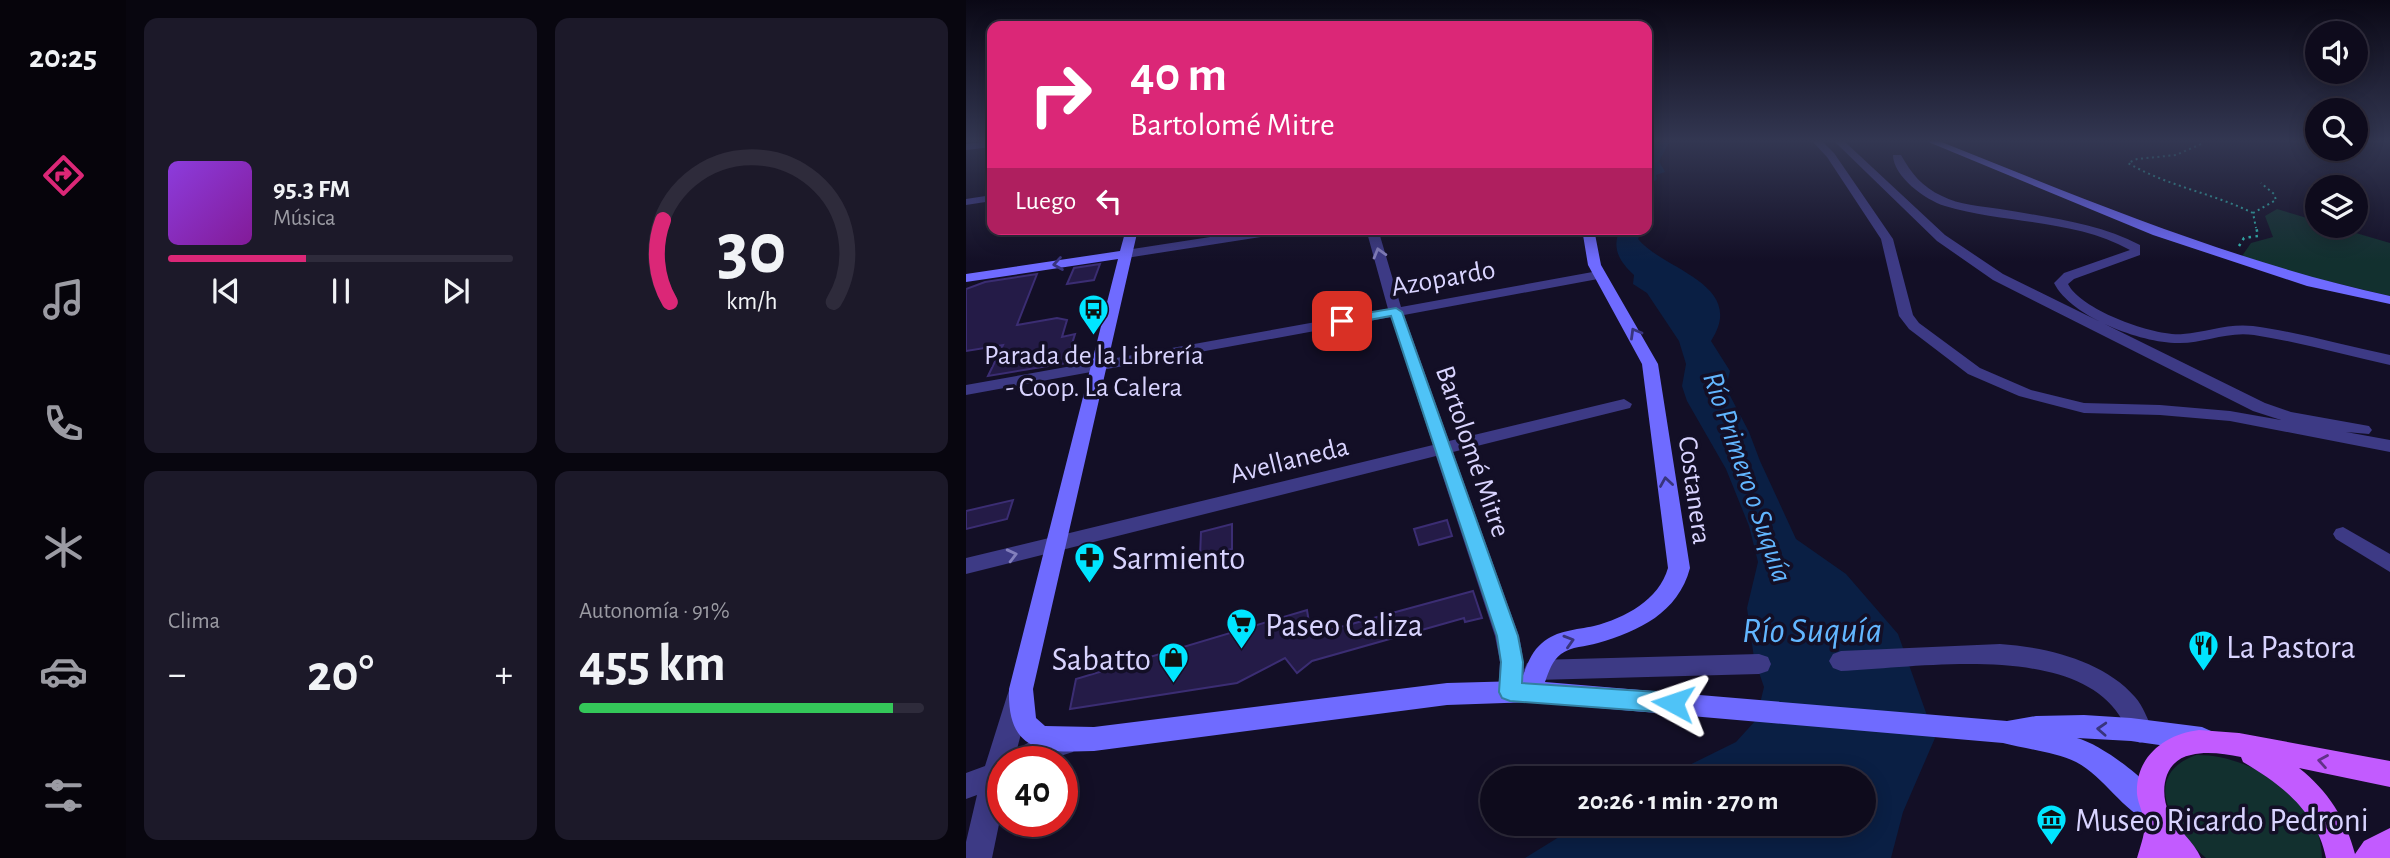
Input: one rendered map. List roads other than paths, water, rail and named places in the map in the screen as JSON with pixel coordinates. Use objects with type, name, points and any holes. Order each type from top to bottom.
[{"type":"main road","points":[[2152,858],[2156,817],[2151,779],[2156,766],[2166,755],[2189,743],[2224,743],[2390,774]]},
{"type":"main road","points":[[2224,743],[2269,763],[2304,789],[2330,823],[2341,858]]},
{"type":"main road","points":[[2156,817],[2171,843],[2186,858]]},
{"type":"main road","points":[[2368,858],[2374,851],[2390,842]]},
{"type":"street","points":[[1848,181],[1887,239],[1906,316],[1914,326],[1974,371],[2025,393],[2084,408],[2161,410],[2230,416],[2390,446]]},
{"type":"street","points":[[1881,181],[1941,238],[2019,290],[2259,407],[2288,417],[2390,435]]},
{"type":"street","points":[[1914,181],[1935,198],[1947,203],[2092,232],[2130,243],[2136,248],[2136,253],[2069,276],[2061,283],[2077,303],[2138,333],[2161,338],[2182,338],[2250,330],[2390,360]]},
{"type":"street","points":[[2030,181],[2221,253],[2331,288],[2390,300]]},
{"type":"street","points":[[966,202],[987,199]]},
{"type":"street","points":[[1010,746],[1021,690],[1131,235]]},
{"type":"street","points":[[966,278],[1248,235]]},
{"type":"street","name":"Bartolomé Mitre","points":[[1374,235],[1396,312],[1507,636],[1512,662],[1526,684]]},
{"type":"street","name":"Costanera","points":[[1526,684],[1551,648],[1563,642],[1610,631],[1639,617],[1663,600],[1677,580],[1679,568],[1650,364],[1641,344],[1589,259],[1588,235]]},
{"type":"street","name":"Azopardo","points":[[966,390],[1598,275]]},
{"type":"street","name":"Avellaneda","points":[[966,566],[1624,404]]},
{"type":"street","points":[[2343,534],[2390,564]]},
{"type":"street","points":[[1841,661],[2000,654],[2028,656],[2069,668],[2104,684],[2128,706],[2140,731]]},
{"type":"street","points":[[1052,746],[1648,668],[1759,664]]},
{"type":"street","points":[[1526,684],[1646,701],[2003,731],[2083,752],[2113,773],[2156,817]]},
{"type":"street","points":[[1021,690],[1021,719],[1033,734],[1058,740],[1094,739]]},
{"type":"street","points":[[2003,731],[2039,727],[2140,731],[2224,743]]},
{"type":"street","points":[[966,786],[987,778]]},
{"type":"street","points":[[977,858],[987,828]]},
{"type":"water","points":[[1617,235],[1640,235],[1638,239],[1650,250],[1698,280],[1711,292],[1719,305],[1720,322],[1711,341],[1730,371],[1726,388],[1749,432],[1796,539],[1846,574],[1898,634],[1935,738],[1903,812],[1891,858],[1525,858],[1561,836],[1876,836],[1876,766],[1687,766],[1736,742],[1756,720],[1764,687],[1754,658],[1747,608],[1758,562],[1749,526],[1726,469],[1687,401],[1682,386],[1686,364],[1679,341],[1647,293],[1633,284],[1634,275],[1618,255]]},
{"type":"place","name":"Parada de la Librería - Coop. La Calera","points":[[1094,337]]},
{"type":"place","name":"Sarmiento","points":[[1089,584]]},
{"type":"place","name":"Paseo Caliza","points":[[1242,651]]},
{"type":"place","name":"La Pastora","points":[[2203,673]]},
{"type":"place","name":"Sabatto","points":[[1174,685]]},
{"type":"place","name":"Museo Ricardo Pedroni","points":[[2052,846]]},
{"type":"water label","name":"Río Primero o Suquía","points":[[1748,477]]},
{"type":"water label","name":"Río Suquía","points":[[1812,629]]}]
